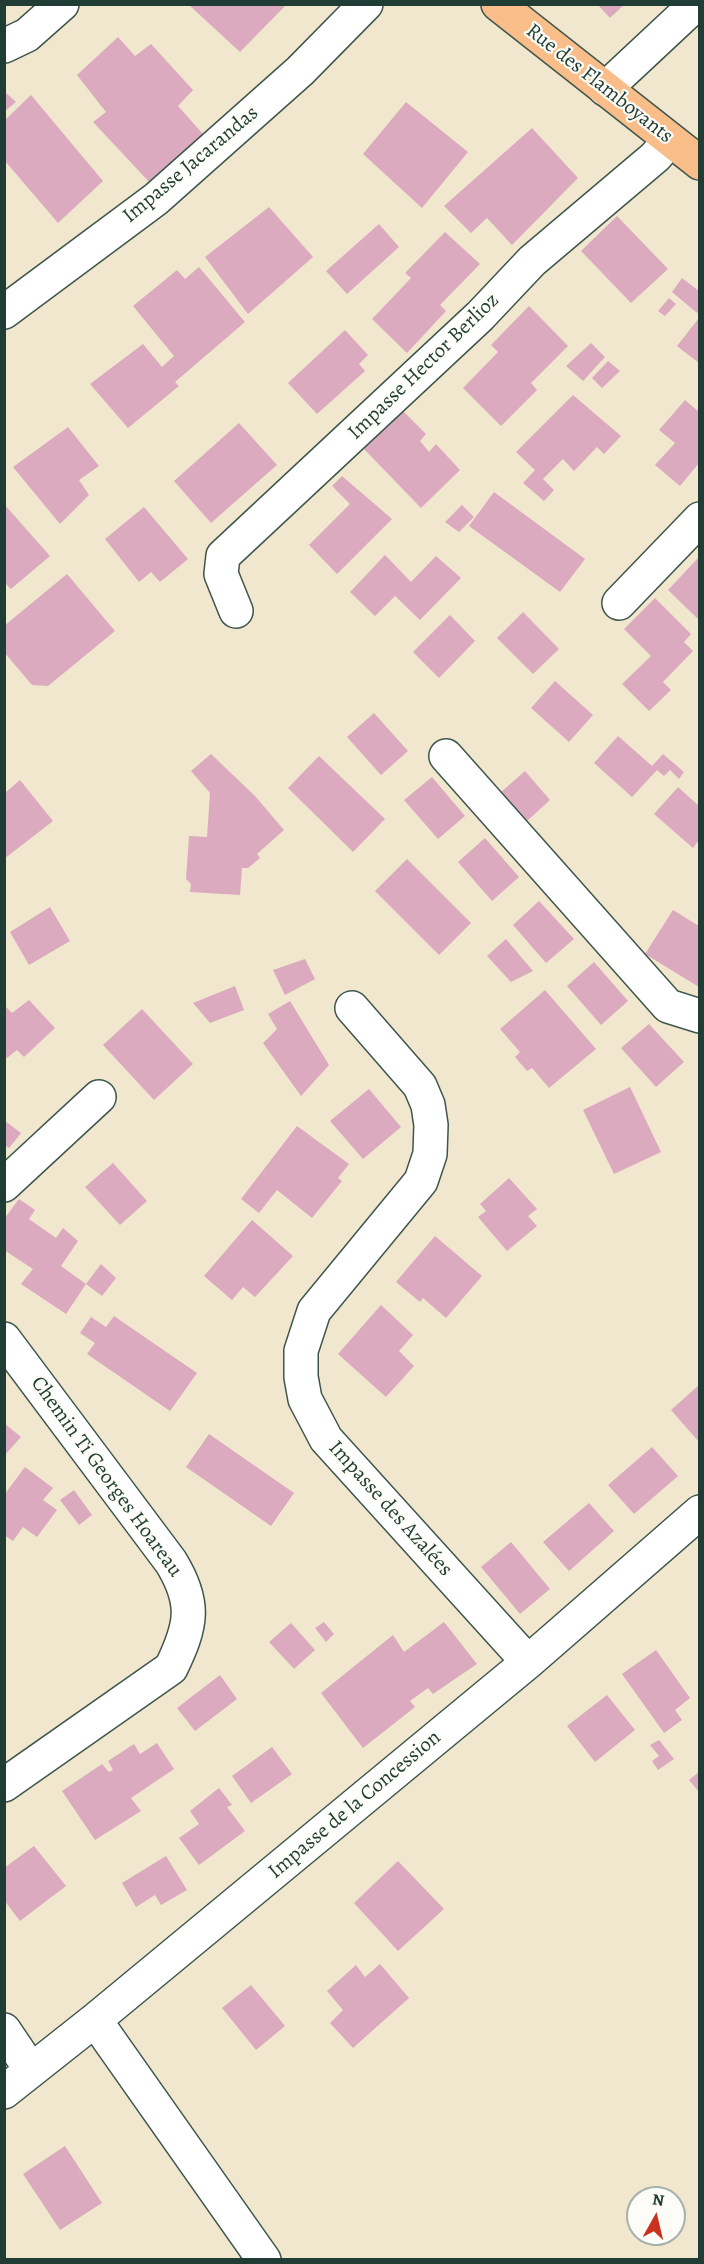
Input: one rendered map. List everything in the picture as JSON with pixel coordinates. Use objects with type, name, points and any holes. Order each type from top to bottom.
[{"type":"main road","name":"Rue des Flamboyants","points":[[498,4],[699,163]]},
{"type":"street","points":[[4,46],[27,35],[62,4]]},
{"type":"street","name":"Impasse Jacarandas","points":[[4,312],[156,199],[300,71],[366,4]]},
{"type":"street","points":[[605,88],[696,4]]},
{"type":"street","name":"Impasse Hector Berlioz","points":[[236,611],[221,574],[223,556],[480,316],[532,261],[655,157],[669,140]]},
{"type":"street","points":[[619,603],[699,519]]},
{"type":"street","points":[[446,756],[668,1006],[699,1016]]},
{"type":"street","name":"Impasse des Azalées","points":[[352,1008],[420,1086],[428,1105],[431,1125],[430,1154],[422,1181],[314,1311],[301,1351],[301,1377],[305,1399],[326,1440],[528,1662]]},
{"type":"street","points":[[4,1185],[99,1097]]},
{"type":"street","name":"Chemin Ti Georges Hoareau","points":[[4,1339],[171,1562],[184,1583],[189,1615],[183,1643],[171,1668],[4,1785]]},
{"type":"street","name":"Impasse de la Concession","points":[[4,2092],[95,2020],[528,1662],[699,1512]]},
{"type":"street","points":[[95,2020],[264,2259]]},
{"type":"street","points":[[4,2030],[31,2070]]},
{"type":"building","points":[[188,4],[287,4],[240,52]]},
{"type":"building","points":[[597,4],[625,4],[610,18]]},
{"type":"building","points":[[118,37],[135,56],[151,44],[193,90],[178,106],[203,134],[152,185],[93,122],[106,112],[77,75]]},
{"type":"building","points":[[4,91],[16,102],[4,112]]},
{"type":"building","points":[[31,95],[103,181],[58,223],[5,161],[5,120]]},
{"type":"building","points":[[406,102],[468,152],[422,208],[363,154]]},
{"type":"building","points":[[532,128],[578,178],[512,245],[487,218],[471,233],[444,206]]},
{"type":"building","points":[[269,207],[313,257],[248,314],[205,257]]},
{"type":"building","points":[[617,216],[668,269],[631,303],[581,251]]},
{"type":"building","points":[[379,224],[399,247],[347,294],[326,271]]},
{"type":"building","points":[[445,232],[480,264],[440,305],[446,311],[407,353],[372,319],[411,278],[405,273]]},
{"type":"building","points":[[199,267],[245,322],[175,382],[179,386],[128,428],[90,384],[143,344],[162,367],[174,356],[133,306],[177,270],[185,279]]},
{"type":"building","points":[[682,278],[699,291],[697,313],[672,292]]},
{"type":"building","points":[[669,298],[676,304],[665,316],[658,311]]},
{"type":"building","points":[[529,306],[568,346],[531,383],[537,390],[501,426],[463,388],[498,352],[491,345]]},
{"type":"building","points":[[699,318],[699,363],[677,346]]},
{"type":"building","points":[[345,330],[368,355],[359,364],[365,371],[317,414],[288,383]]},
{"type":"building","points":[[591,343],[605,357],[583,381],[566,366]]},
{"type":"building","points":[[608,361],[620,371],[602,388],[592,378]]},
{"type":"building","points":[[573,395],[621,436],[604,454],[597,447],[574,471],[563,459],[543,479],[554,490],[544,501],[523,483],[535,470],[516,452]]},
{"type":"building","points":[[685,400],[699,412],[699,463],[680,486],[655,465],[675,443],[659,430]]},
{"type":"building","points":[[403,411],[426,434],[420,441],[429,452],[436,444],[460,470],[421,508],[364,449]]},
{"type":"building","points":[[239,423],[277,465],[211,523],[174,481]]},
{"type":"building","points":[[68,427],[99,466],[79,480],[89,495],[60,524],[13,467]]},
{"type":"building","points":[[342,476],[392,519],[337,574],[309,545],[350,504],[332,486]]},
{"type":"building","points":[[494,492],[585,559],[560,592],[469,526]]},
{"type":"building","points":[[4,504],[50,556],[11,589],[4,582]]},
{"type":"building","points":[[462,505],[474,517],[459,532],[445,522]]},
{"type":"building","points":[[144,507],[188,559],[160,582],[151,572],[139,582],[105,539]]},
{"type":"building","points":[[385,555],[411,582],[436,556],[461,578],[420,620],[395,596],[375,616],[350,592]]},
{"type":"building","points":[[699,557],[699,620],[668,590]]},
{"type":"building","points":[[67,574],[115,631],[48,686],[32,685],[4,652],[4,626]]},
{"type":"building","points":[[655,598],[691,634],[684,642],[693,651],[663,682],[671,690],[649,711],[622,684],[651,656],[624,629]]},
{"type":"building","points":[[523,612],[559,649],[533,674],[497,638]]},
{"type":"building","points":[[450,615],[475,641],[439,678],[413,652]]},
{"type":"building","points":[[555,681],[593,715],[569,742],[531,708]]},
{"type":"building","points":[[374,713],[408,751],[381,775],[347,737]]},
{"type":"building","points":[[618,736],[652,766],[663,754],[684,772],[679,779],[670,770],[664,776],[657,770],[632,797],[594,763]]},
{"type":"building","points":[[211,754],[255,796],[284,830],[257,854],[260,858],[248,868],[242,868],[240,895],[190,892],[191,884],[186,879],[189,836],[207,837],[210,793],[191,771]]},
{"type":"building","points":[[319,756],[385,819],[353,852],[288,788]]},
{"type":"building","points":[[525,771],[550,800],[527,821],[501,792]]},
{"type":"building","points":[[432,777],[465,816],[438,839],[404,800]]},
{"type":"building","points":[[20,780],[53,821],[4,859],[4,791],[6,792]]},
{"type":"building","points":[[678,787],[699,806],[699,840],[693,848],[654,814]]},
{"type":"building","points":[[485,838],[519,877],[492,901],[458,862]]},
{"type":"building","points":[[407,859],[471,923],[439,955],[375,891]]},
{"type":"building","points":[[539,901],[574,939],[546,963],[513,925]]},
{"type":"building","points":[[50,907],[70,941],[29,965],[10,932]]},
{"type":"building","points":[[673,910],[699,926],[699,987],[645,954]]},
{"type":"building","points":[[506,939],[533,971],[511,982],[487,956]]},
{"type":"building","points":[[305,959],[315,979],[285,995],[273,970]]},
{"type":"building","points":[[594,962],[628,1001],[601,1025],[567,986]]},
{"type":"building","points":[[235,986],[244,1010],[210,1023],[193,1003]]},
{"type":"building","points":[[545,990],[596,1049],[549,1088],[532,1068],[527,1071],[515,1057],[520,1052],[500,1029]]},
{"type":"building","points":[[29,1000],[55,1028],[24,1057],[17,1050],[7,1058],[4,1056],[4,1005],[12,1013]]},
{"type":"building","points":[[290,1001],[329,1065],[301,1096],[263,1043],[277,1029],[268,1014]]},
{"type":"building","points":[[142,1009],[193,1064],[154,1100],[103,1045]]},
{"type":"building","points":[[649,1024],[684,1062],[656,1087],[621,1048]]},
{"type":"building","points":[[630,1087],[661,1152],[614,1174],[583,1110]]},
{"type":"building","points":[[369,1089],[401,1127],[363,1159],[330,1121]]},
{"type":"building","points":[[5,1121],[21,1133],[9,1148],[5,1145]]},
{"type":"building","points":[[297,1126],[349,1164],[338,1178],[342,1181],[312,1218],[277,1190],[259,1213],[241,1199]]},
{"type":"building","points":[[113,1163],[147,1201],[120,1225],[85,1187]]},
{"type":"building","points":[[509,1178],[537,1209],[528,1216],[537,1226],[507,1251],[478,1217],[486,1211],[480,1204]]},
{"type":"building","points":[[19,1199],[35,1210],[29,1219],[56,1238],[63,1228],[78,1241],[61,1266],[86,1284],[66,1314],[21,1284],[33,1269],[4,1250],[4,1219]]},
{"type":"building","points":[[252,1220],[293,1256],[255,1297],[243,1287],[232,1300],[204,1276]]},
{"type":"building","points":[[435,1236],[482,1276],[446,1318],[423,1298],[420,1302],[396,1282]]},
{"type":"building","points":[[101,1264],[116,1278],[102,1296],[86,1284]]},
{"type":"building","points":[[381,1305],[413,1335],[399,1351],[414,1366],[386,1397],[338,1354]]},
{"type":"building","points":[[114,1316],[197,1373],[170,1411],[87,1354],[95,1343],[80,1333],[91,1317],[106,1327]]},
{"type":"building","points":[[699,1385],[699,1442],[671,1410]]},
{"type":"building","points":[[4,1423],[21,1437],[4,1456]]},
{"type":"building","points":[[209,1434],[294,1493],[271,1526],[186,1467]]},
{"type":"building","points":[[652,1447],[678,1476],[634,1514],[608,1485]]},
{"type":"building","points":[[25,1467],[53,1488],[43,1500],[57,1510],[37,1537],[23,1527],[13,1541],[4,1535],[4,1495]]},
{"type":"building","points":[[74,1490],[92,1515],[79,1525],[60,1500]]},
{"type":"building","points":[[589,1503],[614,1531],[569,1571],[543,1542]]},
{"type":"building","points":[[511,1542],[550,1589],[520,1614],[481,1567]]},
{"type":"building","points":[[324,1622],[334,1634],[326,1642],[315,1628]]},
{"type":"building","points":[[444,1622],[477,1664],[433,1694],[428,1688],[410,1701],[415,1707],[363,1748],[321,1693],[393,1635],[404,1652]]},
{"type":"building","points":[[291,1623],[315,1650],[294,1669],[269,1642]]},
{"type":"building","points":[[656,1650],[690,1698],[675,1710],[682,1720],[664,1733],[622,1674]]},
{"type":"building","points":[[220,1675],[237,1699],[195,1731],[177,1708]]},
{"type":"building","points":[[607,1695],[635,1730],[595,1762],[567,1726]]},
{"type":"building","points":[[659,1740],[674,1759],[658,1770],[652,1761],[659,1756],[650,1745]]},
{"type":"building","points":[[157,1743],[174,1769],[131,1798],[141,1811],[95,1840],[62,1791],[102,1764],[109,1772],[113,1770],[108,1761],[134,1744],[140,1754]]},
{"type":"building","points":[[272,1747],[292,1774],[251,1803],[232,1776]]},
{"type":"building","points":[[699,1772],[699,1792],[689,1780]]},
{"type":"building","points":[[219,1788],[232,1805],[227,1807],[245,1831],[199,1865],[179,1838],[199,1824],[190,1811]]},
{"type":"building","points":[[34,1846],[66,1886],[20,1921],[4,1900],[4,1868]]},
{"type":"building","points":[[166,1856],[187,1890],[161,1905],[155,1895],[136,1907],[122,1883]]},
{"type":"building","points":[[398,1861],[444,1909],[398,1951],[354,1903]]},
{"type":"building","points":[[380,1964],[409,1998],[353,2048],[330,2023],[343,2010],[327,1991],[356,1965],[365,1977]]},
{"type":"building","points":[[251,1985],[285,2026],[256,2050],[222,2008]]},
{"type":"building","points":[[65,2146],[102,2203],[60,2230],[23,2174]]}]
